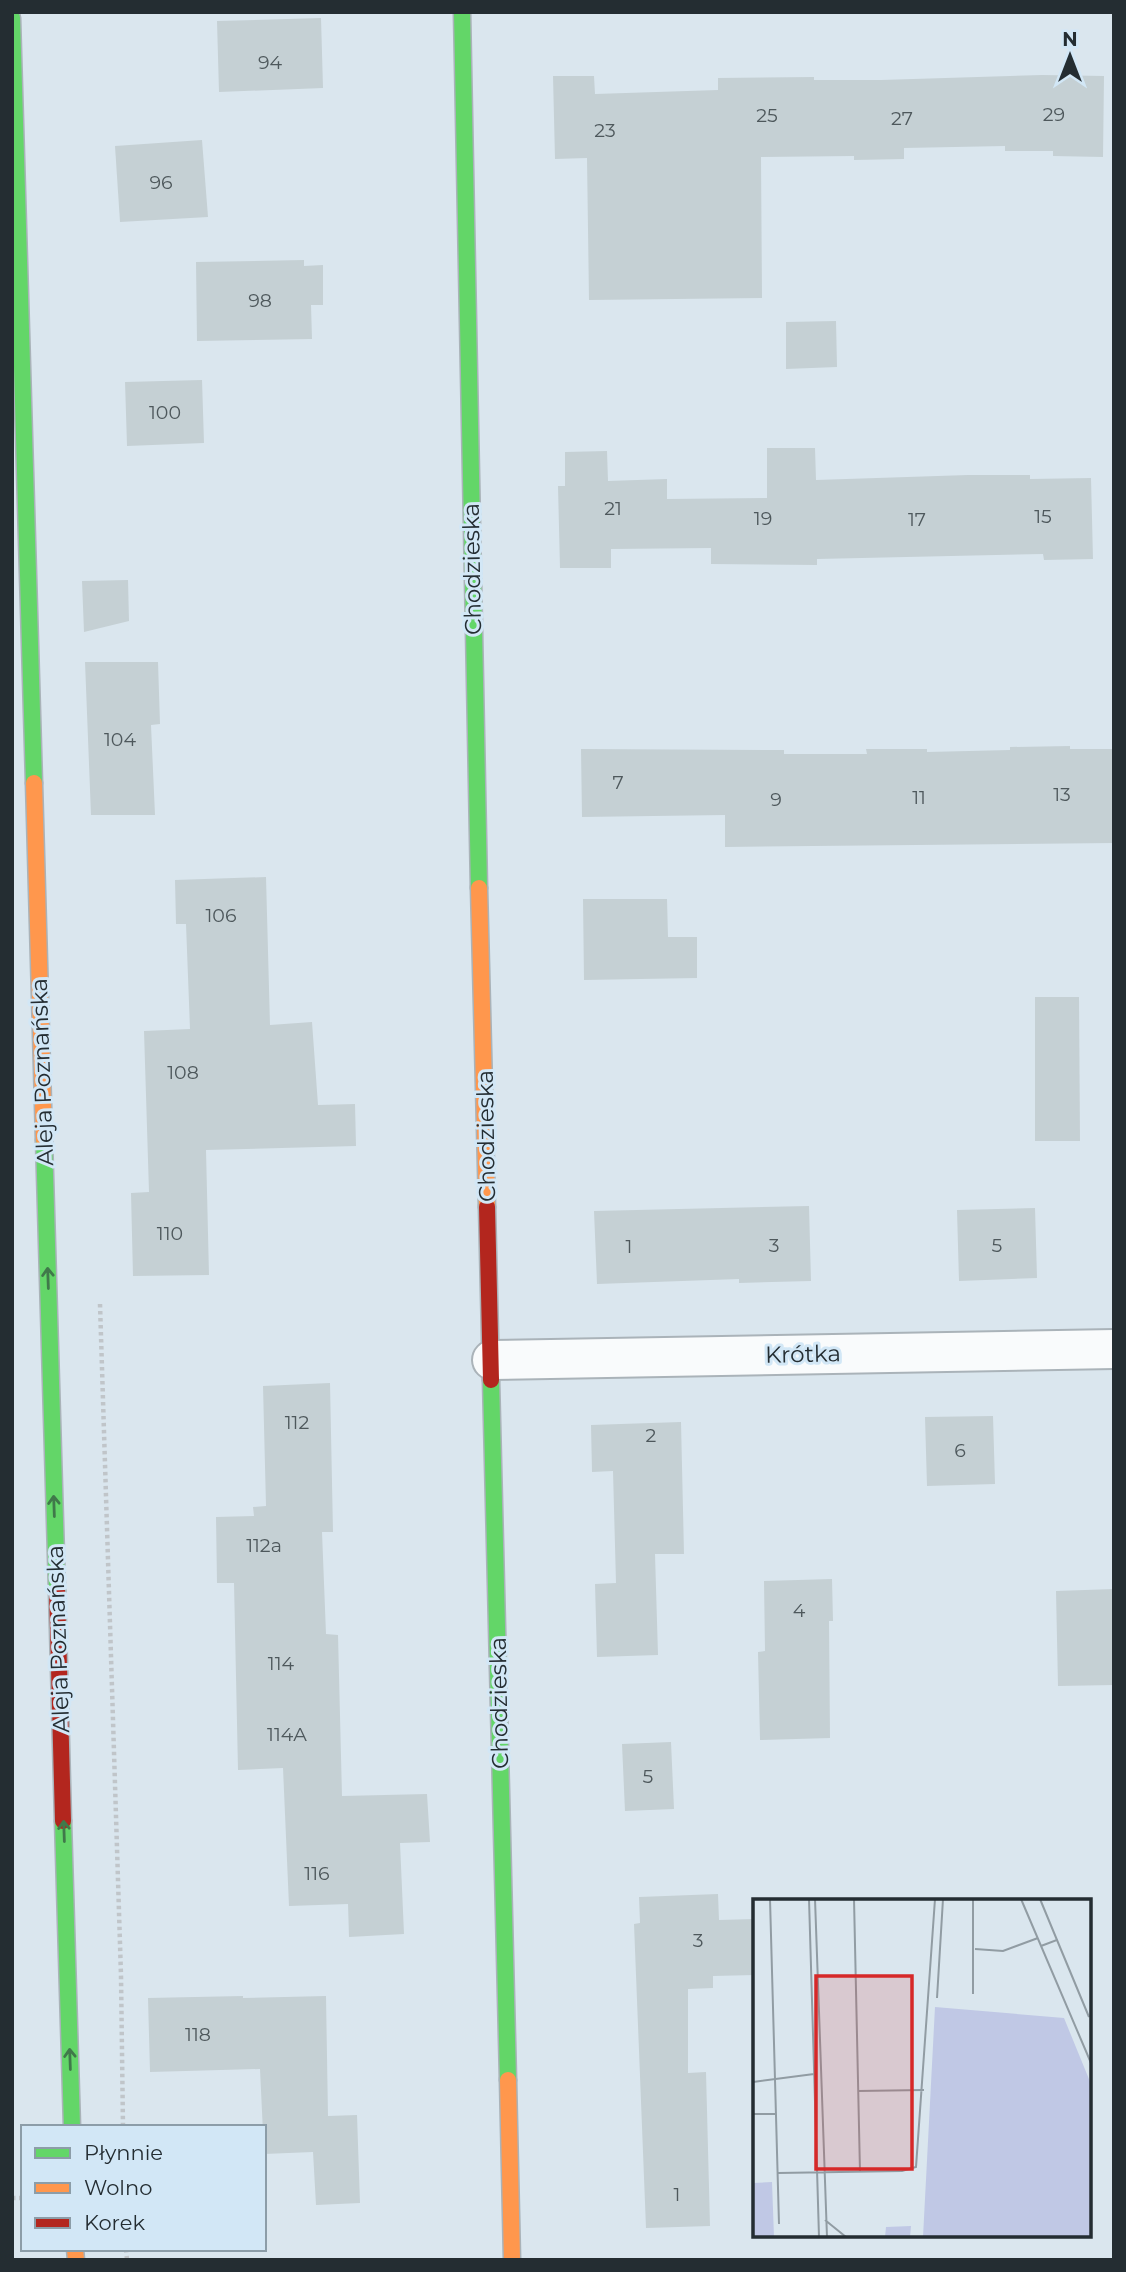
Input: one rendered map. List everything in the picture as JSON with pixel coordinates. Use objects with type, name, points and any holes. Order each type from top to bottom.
[{"type":"street","name":"Chodzieska","points":[[462,12],[473,646],[512,2260]]},
{"type":"street","name":"Aleja Poznańska","points":[[12,18],[72,2125]]},
{"type":"street","name":"Krótka","points":[[492,1360],[1114,1349]]},
{"type":"building","points":[[321,18],[323,88],[219,92],[217,21]]},
{"type":"building","points":[[1042,75],[1104,76],[1103,157],[1053,156],[1053,151],[1005,151],[1005,146],[904,148],[904,159],[854,160],[854,156],[761,157],[762,298],[589,300],[587,158],[555,159],[553,76],[594,76],[595,94],[718,90],[718,78],[814,77],[814,80],[881,80]]},
{"type":"building","points":[[202,140],[208,217],[120,222],[115,146]]},
{"type":"building","points":[[304,260],[304,266],[323,265],[323,305],[311,305],[312,339],[197,341],[196,262]]},
{"type":"building","points":[[836,321],[837,367],[786,369],[786,322]]},
{"type":"building","points":[[202,380],[204,443],[127,446],[125,382]]},
{"type":"building","points":[[767,448],[815,448],[816,480],[968,475],[1030,475],[1030,479],[1091,478],[1093,559],[1044,560],[1043,554],[817,559],[817,565],[711,564],[711,548],[611,549],[611,568],[560,568],[558,486],[565,486],[565,452],[607,451],[608,481],[667,479],[667,499],[767,498]]},
{"type":"building","points":[[128,580],[129,621],[84,632],[82,581]]},
{"type":"building","points":[[85,662],[158,662],[160,724],[151,725],[155,815],[91,815]]},
{"type":"building","points":[[1070,746],[1070,749],[1114,749],[1114,843],[725,847],[725,815],[582,817],[581,749],[784,750],[784,754],[867,754],[866,749],[927,749],[927,752]]},
{"type":"building","points":[[266,877],[270,1025],[312,1022],[318,1105],[355,1104],[356,1146],[206,1150],[209,1275],[133,1276],[131,1193],[149,1192],[144,1031],[190,1029],[186,924],[176,924],[175,880]]},
{"type":"building","points":[[583,899],[667,899],[668,937],[697,937],[697,978],[584,980]]},
{"type":"building","points":[[1035,997],[1079,997],[1080,1141],[1035,1141]]},
{"type":"building","points":[[809,1206],[811,1281],[739,1283],[739,1279],[597,1284],[594,1211]]},
{"type":"building","points":[[1035,1208],[1037,1278],[959,1281],[957,1210]]},
{"type":"building","points":[[330,1383],[333,1532],[322,1532],[326,1634],[338,1635],[342,1796],[427,1794],[430,1842],[400,1843],[404,1934],[349,1937],[348,1904],[289,1906],[283,1768],[238,1770],[234,1583],[217,1583],[216,1517],[254,1516],[253,1507],[266,1506],[263,1386]]},
{"type":"building","points":[[993,1416],[995,1484],[927,1486],[925,1417]]},
{"type":"building","points":[[681,1422],[684,1554],[655,1554],[658,1655],[597,1657],[595,1584],[616,1583],[613,1471],[592,1472],[591,1425]]},
{"type":"building","points":[[832,1579],[833,1621],[829,1621],[830,1738],[760,1740],[758,1652],[765,1651],[764,1581]]},
{"type":"building","points":[[1114,1589],[1114,1685],[1058,1686],[1056,1591]]},
{"type":"building","points":[[671,1742],[674,1809],[625,1811],[622,1744]]},
{"type":"building","points":[[718,1894],[719,1920],[753,1919],[753,1975],[713,1976],[713,1988],[688,1989],[688,2073],[706,2072],[710,2226],[646,2228],[634,1924],[640,1923],[639,1897]]},
{"type":"building","points":[[326,1996],[328,2116],[357,2115],[360,2203],[316,2205],[313,2152],[266,2154],[260,2069],[150,2072],[148,1998]]},
{"type":"traffic: fast","points":[[462,12],[479,888]]},
{"type":"traffic: fast","points":[[12,18],[34,783]]},
{"type":"traffic: fast","points":[[44,1140],[57,1591]]},
{"type":"traffic: fast","points":[[491,1380],[508,2080]]},
{"type":"traffic: fast","points":[[63,1821],[72,2125]]},
{"type":"traffic: slow","points":[[34,783],[44,1140]]},
{"type":"traffic: slow","points":[[479,888],[487,1207]]},
{"type":"traffic: slow","points":[[508,2080],[512,2260]]},
{"type":"traffic: slow","points":[[75,2251],[76,2260]]},
{"type":"traffic: jam","points":[[487,1207],[491,1380]]},
{"type":"traffic: jam","points":[[57,1591],[63,1821]]}]
